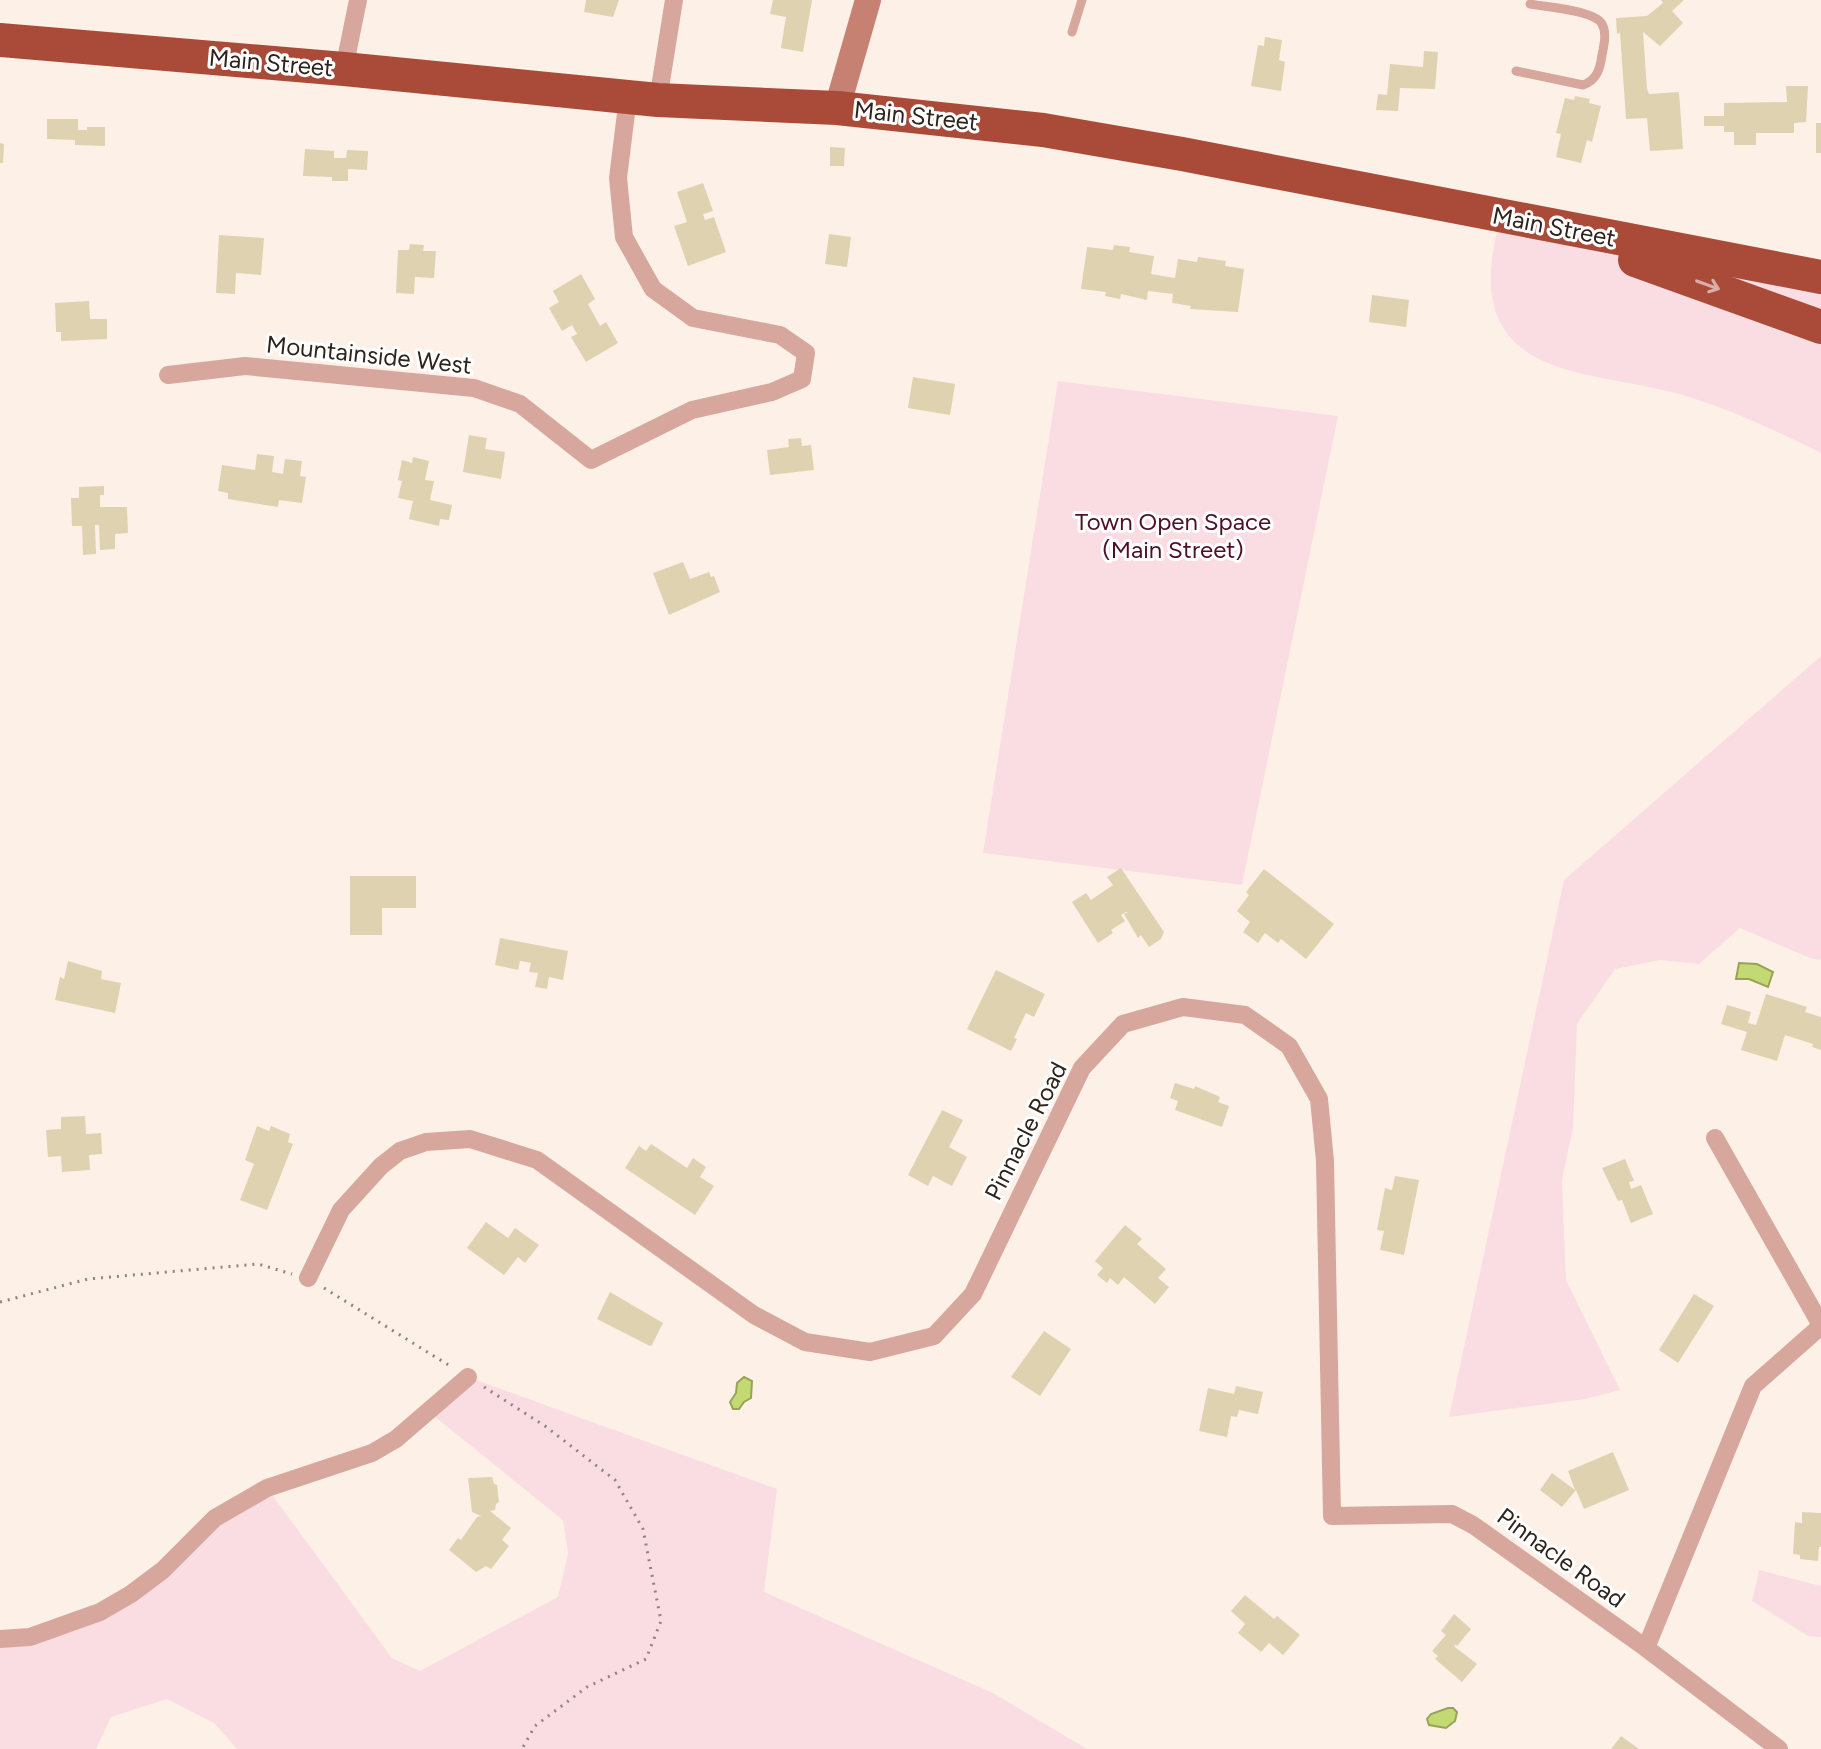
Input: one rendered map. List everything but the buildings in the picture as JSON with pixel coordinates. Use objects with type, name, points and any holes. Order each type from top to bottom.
[{"type":"highway","name":"Main Street","points":[[0,40],[643,98],[837,108],[994,124],[1104,140],[1821,277]]},
{"type":"highway","points":[[1501,217],[1654,266],[1821,327]]},
{"type":"main road","points":[[837,108],[868,0]]},
{"type":"street","points":[[344,69],[358,0]]},
{"type":"street","points":[[643,98],[674,0]]},
{"type":"street","name":"Mountainside West","points":[[168,375],[245,366],[474,388],[520,404],[591,460],[692,410],[772,392],[802,379],[806,353],[780,335],[693,318],[653,289],[624,237],[618,178],[643,98]]},
{"type":"street","name":"Pinnacle Road","points":[[308,1278],[341,1210],[381,1166],[400,1151],[426,1142],[470,1139],[537,1160],[754,1315],[805,1342],[870,1352],[934,1336],[973,1294],[1082,1068],[1123,1024],[1183,1007],[1245,1015],[1289,1046],[1319,1099],[1325,1161],[1332,1516],[1452,1514],[1473,1525],[1646,1648],[1779,1749]]},
{"type":"street","points":[[1646,1648],[1753,1386],[1821,1325],[1715,1138]]},
{"type":"street","points":[[0,1639],[30,1637],[100,1612],[163,1570],[215,1518],[267,1488],[372,1453],[396,1439],[468,1377]]},
{"type":"lane","points":[[1072,32],[1082,0]]},
{"type":"lane","points":[[1516,71],[1583,85],[1592,82],[1600,69],[1605,37],[1602,24],[1594,16],[1530,4]]},
{"type":"path","points":[[0,1302],[88,1279],[258,1264],[308,1278],[545,1426],[615,1480],[643,1529],[661,1621],[646,1659],[587,1687],[535,1726],[522,1749]]},
{"type":"green space","points":[[1501,217],[1821,277],[1821,453],[1707,403],[1573,371],[1544,361],[1520,347],[1502,326],[1492,297],[1493,254]]},
{"type":"green space","name":"Town Open Space (Main Street)","points":[[1058,381],[1338,416],[1242,885],[983,853]]},
{"type":"green space","points":[[1821,656],[1821,960],[1740,928],[1699,964],[1660,960],[1615,969],[1577,1024],[1573,1128],[1562,1180],[1566,1280],[1620,1390],[1585,1399],[1449,1417],[1564,880]]},
{"type":"green space","points":[[468,1377],[777,1489],[764,1592],[993,1693],[1087,1749],[237,1749],[214,1723],[167,1699],[111,1717],[96,1749],[0,1749],[0,1639],[100,1612],[267,1488],[392,1658],[420,1671],[558,1597],[568,1553],[563,1520],[429,1412]]},
{"type":"green space","points":[[1759,1570],[1821,1586],[1821,1637],[1808,1636],[1752,1601]]},
{"type":"shaded area","points":[[1739,963],[1757,964],[1773,972],[1768,987],[1749,979],[1736,979]]},
{"type":"shaded area","points":[[744,1377],[752,1381],[751,1398],[739,1409],[733,1409],[730,1402],[736,1393],[737,1383]]},
{"type":"shaded area","points":[[1448,1708],[1457,1712],[1455,1721],[1446,1728],[1429,1725],[1427,1719],[1431,1714]]}]
